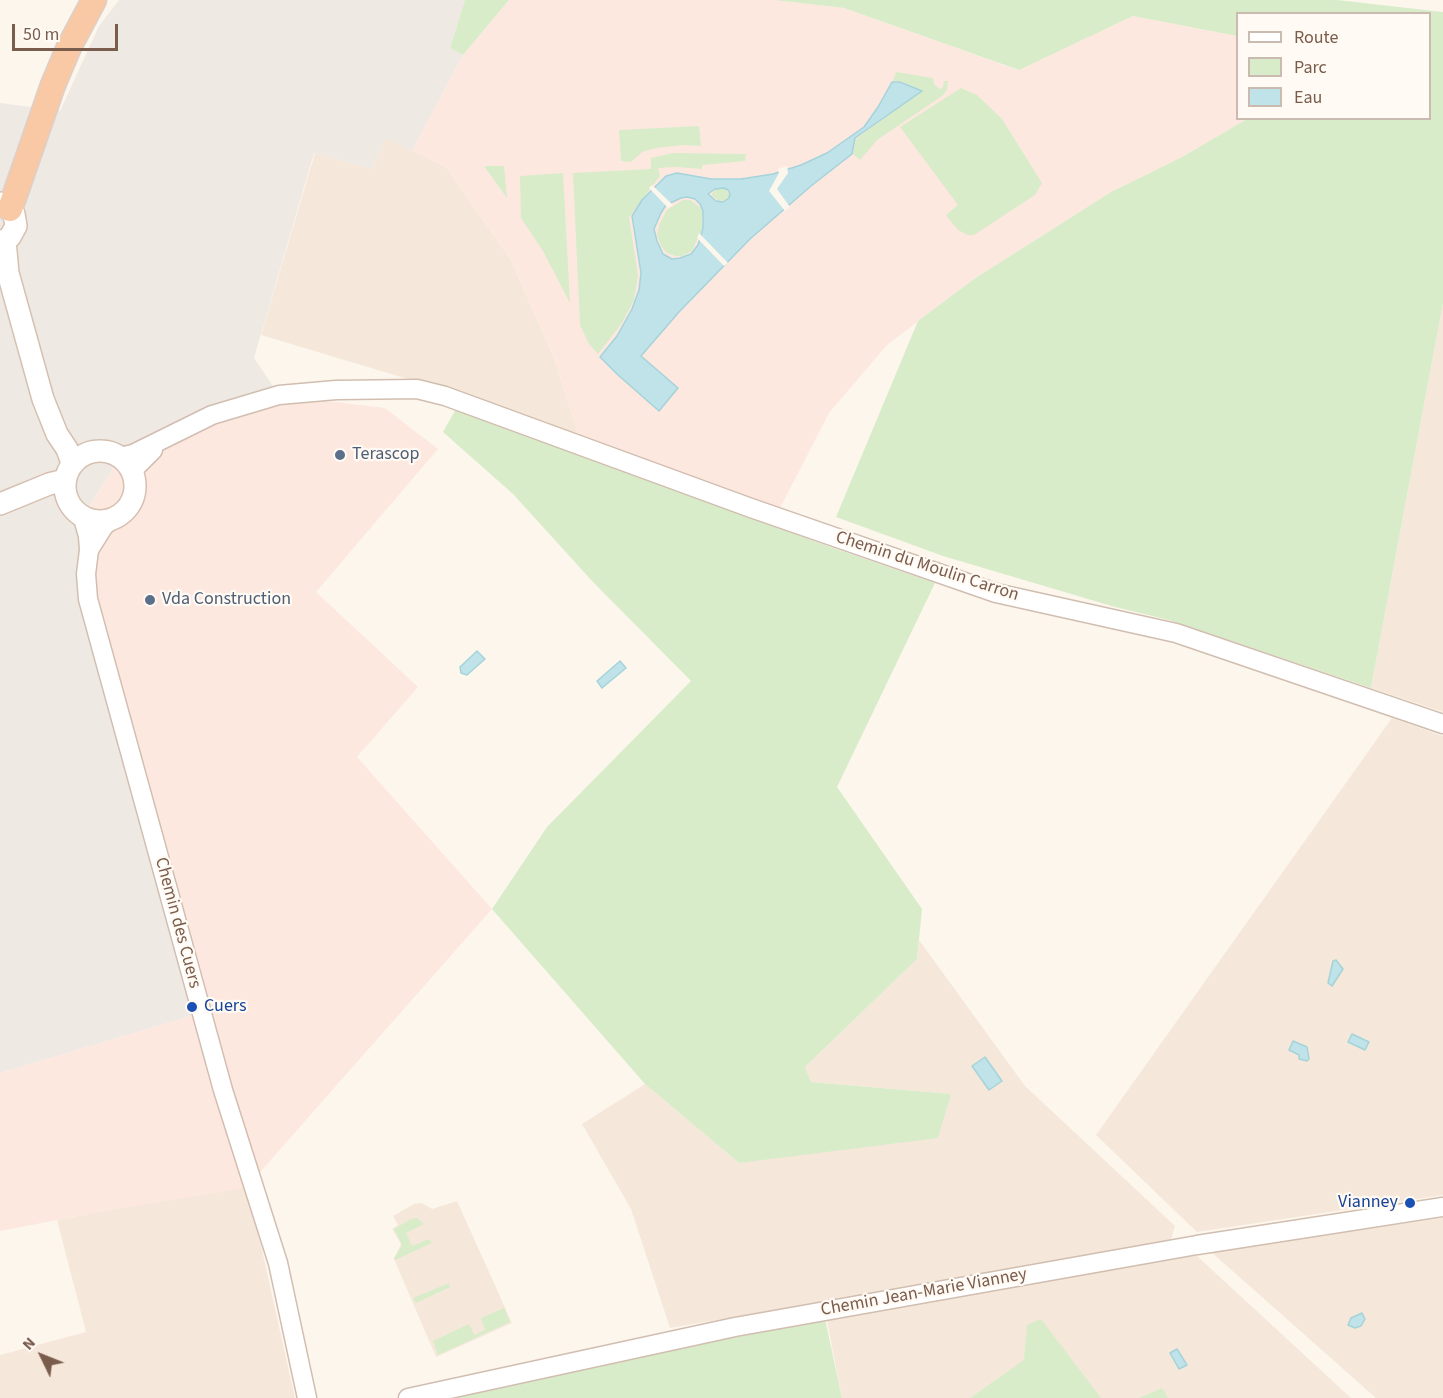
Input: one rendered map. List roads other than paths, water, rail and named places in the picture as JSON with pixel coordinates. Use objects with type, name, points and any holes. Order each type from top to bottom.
[{"type":"highway","points":[[5,206],[69,47],[94,0]]},
{"type":"main road","points":[[5,206],[14,214],[16,226],[3,254],[43,399],[72,473],[75,512],[82,518],[103,522],[113,519],[129,506],[135,485],[126,465],[104,451],[72,473],[8,501]]},
{"type":"street","name":"Chemin du Moulin Carron","points":[[126,465],[136,467],[168,438],[212,415],[279,395],[336,390],[417,389],[445,396],[751,508],[996,593],[1176,633],[1443,724]]},
{"type":"street","name":"Chemin des Cuers","points":[[82,518],[88,536],[86,574],[88,599],[222,1083],[278,1263],[307,1398]]},
{"type":"street","name":"Chemin des Cuers","points":[[89,550],[104,526],[113,519]]},
{"type":"street","name":"Chemin Jean-Marie Vianney","points":[[408,1398],[735,1327],[1197,1245],[1443,1207]]},
{"type":"water","points":[[892,82],[900,82],[922,91],[855,138],[852,154],[750,239],[679,312],[641,356],[678,388],[659,411],[600,357],[617,336],[632,309],[639,290],[641,273],[632,216],[642,200],[666,176],[677,173],[711,179],[741,179],[773,174],[801,165],[827,153],[864,127]],"holes":[[[724,188],[730,194],[729,198],[723,202],[716,201],[708,194],[715,189]],[[687,197],[695,199],[700,204],[703,211],[703,228],[698,245],[691,254],[672,259],[663,254],[654,229],[666,205]]]},
{"type":"water","points":[[477,651],[485,659],[467,675],[461,673],[460,667]]},
{"type":"water","points":[[620,661],[626,668],[602,688],[597,681]]},
{"type":"water","points":[[1336,960],[1343,969],[1332,986],[1328,983],[1333,961]]},
{"type":"water","points":[[1352,1034],[1369,1042],[1365,1050],[1348,1042]]},
{"type":"water","points":[[1293,1041],[1307,1047],[1309,1059],[1307,1061],[1299,1059],[1299,1055],[1289,1050]]},
{"type":"water","points":[[985,1057],[1002,1081],[989,1090],[972,1066]]},
{"type":"water","points":[[1362,1313],[1365,1319],[1361,1326],[1355,1328],[1348,1325],[1351,1318]]},
{"type":"water","points":[[1177,1349],[1187,1365],[1179,1369],[1170,1353]]},
{"type":"place","name":"Terascop","points":[[340,455]]},
{"type":"place","name":"Vda Construction","points":[[150,600]]},
{"type":"place","name":"Cuers","points":[[192,1007]]},
{"type":"place","name":"Vianney","points":[[1410,1203]]}]
